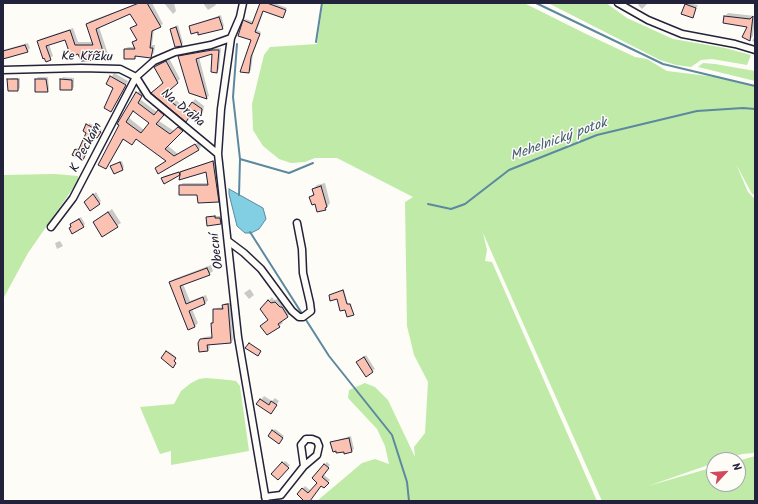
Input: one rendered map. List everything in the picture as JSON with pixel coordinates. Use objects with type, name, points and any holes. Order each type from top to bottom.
[{"type":"street","name":"Obecní","points":[[243,3],[240,17],[231,38],[221,109],[218,154],[238,337],[266,499],[281,495],[304,466]]},
{"type":"street","points":[[618,3],[648,20],[682,34],[735,44],[755,50]]},
{"type":"street","points":[[136,77],[154,61],[175,52],[211,45],[231,38]]},
{"type":"street","name":"Ke Křížku","points":[[3,70],[81,68],[120,69],[136,77]]},
{"type":"street","name":"Na Draha","points":[[136,77],[148,96],[218,154]]},
{"type":"street","name":"K Peckám","points":[[51,227],[73,198],[136,77]]},
{"type":"street","points":[[228,241],[244,253],[261,269],[292,311],[299,317],[303,317],[308,315],[310,307],[303,273],[302,249],[297,223]]},
{"type":"green space","points":[[323,3],[524,3],[635,57],[647,59],[667,71],[716,77],[755,85],[755,195],[752,194],[736,164],[748,192],[755,199],[755,453],[706,452],[706,466],[648,486],[706,469],[706,492],[746,492],[746,459],[755,456],[755,501],[602,501],[483,233],[487,250],[485,261],[492,262],[597,501],[317,501],[362,463],[375,459],[389,464],[385,446],[377,429],[348,398],[349,390],[365,383],[375,387],[388,400],[415,457],[414,447],[425,433],[428,382],[414,355],[407,326],[405,202],[413,197],[337,158],[315,158],[305,162],[291,163],[279,159],[263,146],[253,130],[252,104],[264,55],[270,47],[317,44]]},
{"type":"green space","points":[[548,3],[606,3],[627,18],[673,39],[725,48],[751,55],[747,65],[712,59],[701,60],[691,67],[676,65],[660,60]]},
{"type":"green space","points":[[703,63],[755,71],[755,81],[698,67]]},
{"type":"green space","points":[[55,174],[78,176],[78,181],[28,253],[3,299],[3,175]]},
{"type":"green space","points":[[206,378],[236,381],[240,386],[249,451],[171,465],[171,451],[160,454],[140,407],[174,404],[181,391],[191,383],[199,379]]},
{"type":"water","points":[[229,189],[263,208],[266,219],[259,229],[251,233],[245,233],[237,226]]},
{"type":"building","points":[[139,3],[147,3],[161,27],[152,31],[150,48],[153,48],[151,58],[135,56],[135,59],[124,59],[124,49],[135,49],[132,42],[137,40],[130,28],[137,25],[130,14],[96,29],[105,58],[81,61],[78,54],[71,57],[65,40],[46,46],[51,60],[46,62],[44,58],[43,59],[37,41],[70,30],[75,45],[93,45],[86,24]]},
{"type":"building","points":[[260,3],[267,3],[286,10],[283,18],[263,11],[255,32],[260,34],[251,57],[249,73],[240,72],[251,40],[238,36],[243,20],[252,24]]},
{"type":"building","points":[[685,4],[696,8],[693,18],[681,14]]},
{"type":"building","points":[[724,16],[750,19],[753,16],[750,41],[742,37],[747,27],[723,23]]},
{"type":"building","points":[[219,17],[223,29],[198,35],[198,32],[191,34],[189,26]]},
{"type":"building","points":[[176,27],[182,46],[175,47],[170,29]]},
{"type":"building","points":[[25,45],[28,52],[3,59],[3,51]]},
{"type":"building","points":[[219,50],[217,73],[211,72],[212,54],[196,59],[207,99],[189,93],[178,56]]},
{"type":"building","points":[[166,61],[178,83],[163,96],[185,112],[192,102],[202,109],[201,116],[194,110],[186,122],[151,93],[163,83],[154,67]]},
{"type":"building","points":[[110,76],[126,85],[111,112],[104,108],[113,88],[106,84]]},
{"type":"building","points":[[7,79],[18,79],[18,91],[8,91]]},
{"type":"building","points":[[35,79],[46,79],[48,92],[35,92]]},
{"type":"building","points":[[60,79],[72,80],[72,90],[60,90]]},
{"type":"building","points":[[136,92],[142,96],[138,103],[154,115],[158,110],[164,115],[156,124],[170,134],[178,127],[183,131],[165,149],[174,156],[195,144],[199,150],[158,174],[155,168],[166,161],[136,139],[132,145],[123,139],[106,169],[98,165],[119,125],[117,124]],"holes":[[[133,111],[149,123],[141,133],[126,122]]]},
{"type":"building","points":[[86,124],[101,132],[97,138],[94,137],[83,160],[72,155],[75,149],[78,151],[86,133],[83,131]]},
{"type":"building","points":[[213,161],[219,202],[198,203],[197,195],[179,195],[179,185],[208,185],[206,172],[179,180],[180,172]]},
{"type":"building","points":[[120,162],[123,170],[114,174],[110,166]]},
{"type":"building","points":[[179,172],[180,175],[164,184],[161,178]]},
{"type":"building","points":[[321,186],[327,207],[325,208],[326,210],[317,212],[315,204],[312,205],[309,197],[314,195],[312,189]]},
{"type":"building","points":[[93,194],[100,204],[90,211],[84,202]]},
{"type":"building","points":[[108,212],[118,227],[102,237],[93,222]]},
{"type":"building","points":[[215,216],[215,218],[220,218],[221,224],[207,226],[206,217]]},
{"type":"building","points":[[79,219],[84,227],[72,234],[69,228],[71,227],[70,224]]},
{"type":"building","points":[[207,268],[210,275],[180,286],[186,304],[203,297],[205,304],[189,311],[195,327],[188,330],[169,282]]},
{"type":"building","points":[[343,290],[347,304],[350,304],[354,315],[347,317],[345,310],[340,311],[337,299],[330,301],[329,295]]},
{"type":"building","points":[[268,300],[271,303],[275,302],[282,307],[288,317],[278,324],[280,327],[267,335],[260,326],[268,320],[260,309]]},
{"type":"building","points":[[228,304],[231,343],[207,345],[208,351],[199,352],[198,343],[200,339],[212,338],[211,323],[213,323],[213,309],[223,309],[222,305]]},
{"type":"building","points":[[249,343],[261,351],[258,356],[245,348]]},
{"type":"building","points":[[166,351],[176,358],[174,361],[176,363],[173,368],[161,358]]},
{"type":"building","points":[[364,357],[373,372],[366,377],[356,362]]},
{"type":"building","points":[[260,399],[269,405],[271,401],[277,405],[271,414],[256,404]]},
{"type":"building","points":[[272,430],[283,438],[279,444],[268,436]]},
{"type":"building","points":[[349,438],[352,452],[344,454],[344,452],[333,452],[330,442]]},
{"type":"building","points":[[282,462],[289,468],[278,480],[271,474]]},
{"type":"building","points":[[324,464],[329,468],[322,477],[329,483],[324,488],[321,486],[310,501],[304,501],[297,494],[302,488],[308,493],[317,483],[312,478]]},
{"type":"waterway","points":[[316,42],[322,3]]},
{"type":"waterway","points":[[536,3],[663,64],[755,86]]},
{"type":"waterway","points":[[237,44],[233,97],[240,159],[289,173],[313,163]]},
{"type":"waterway","name":"Mehelnický potok","points":[[428,204],[451,209],[465,204],[509,170],[597,135],[697,111],[743,108],[755,109]]},
{"type":"waterway","points":[[239,195],[240,159]]},
{"type":"waterway","points":[[250,232],[329,356],[392,435],[407,482],[409,501]]}]
